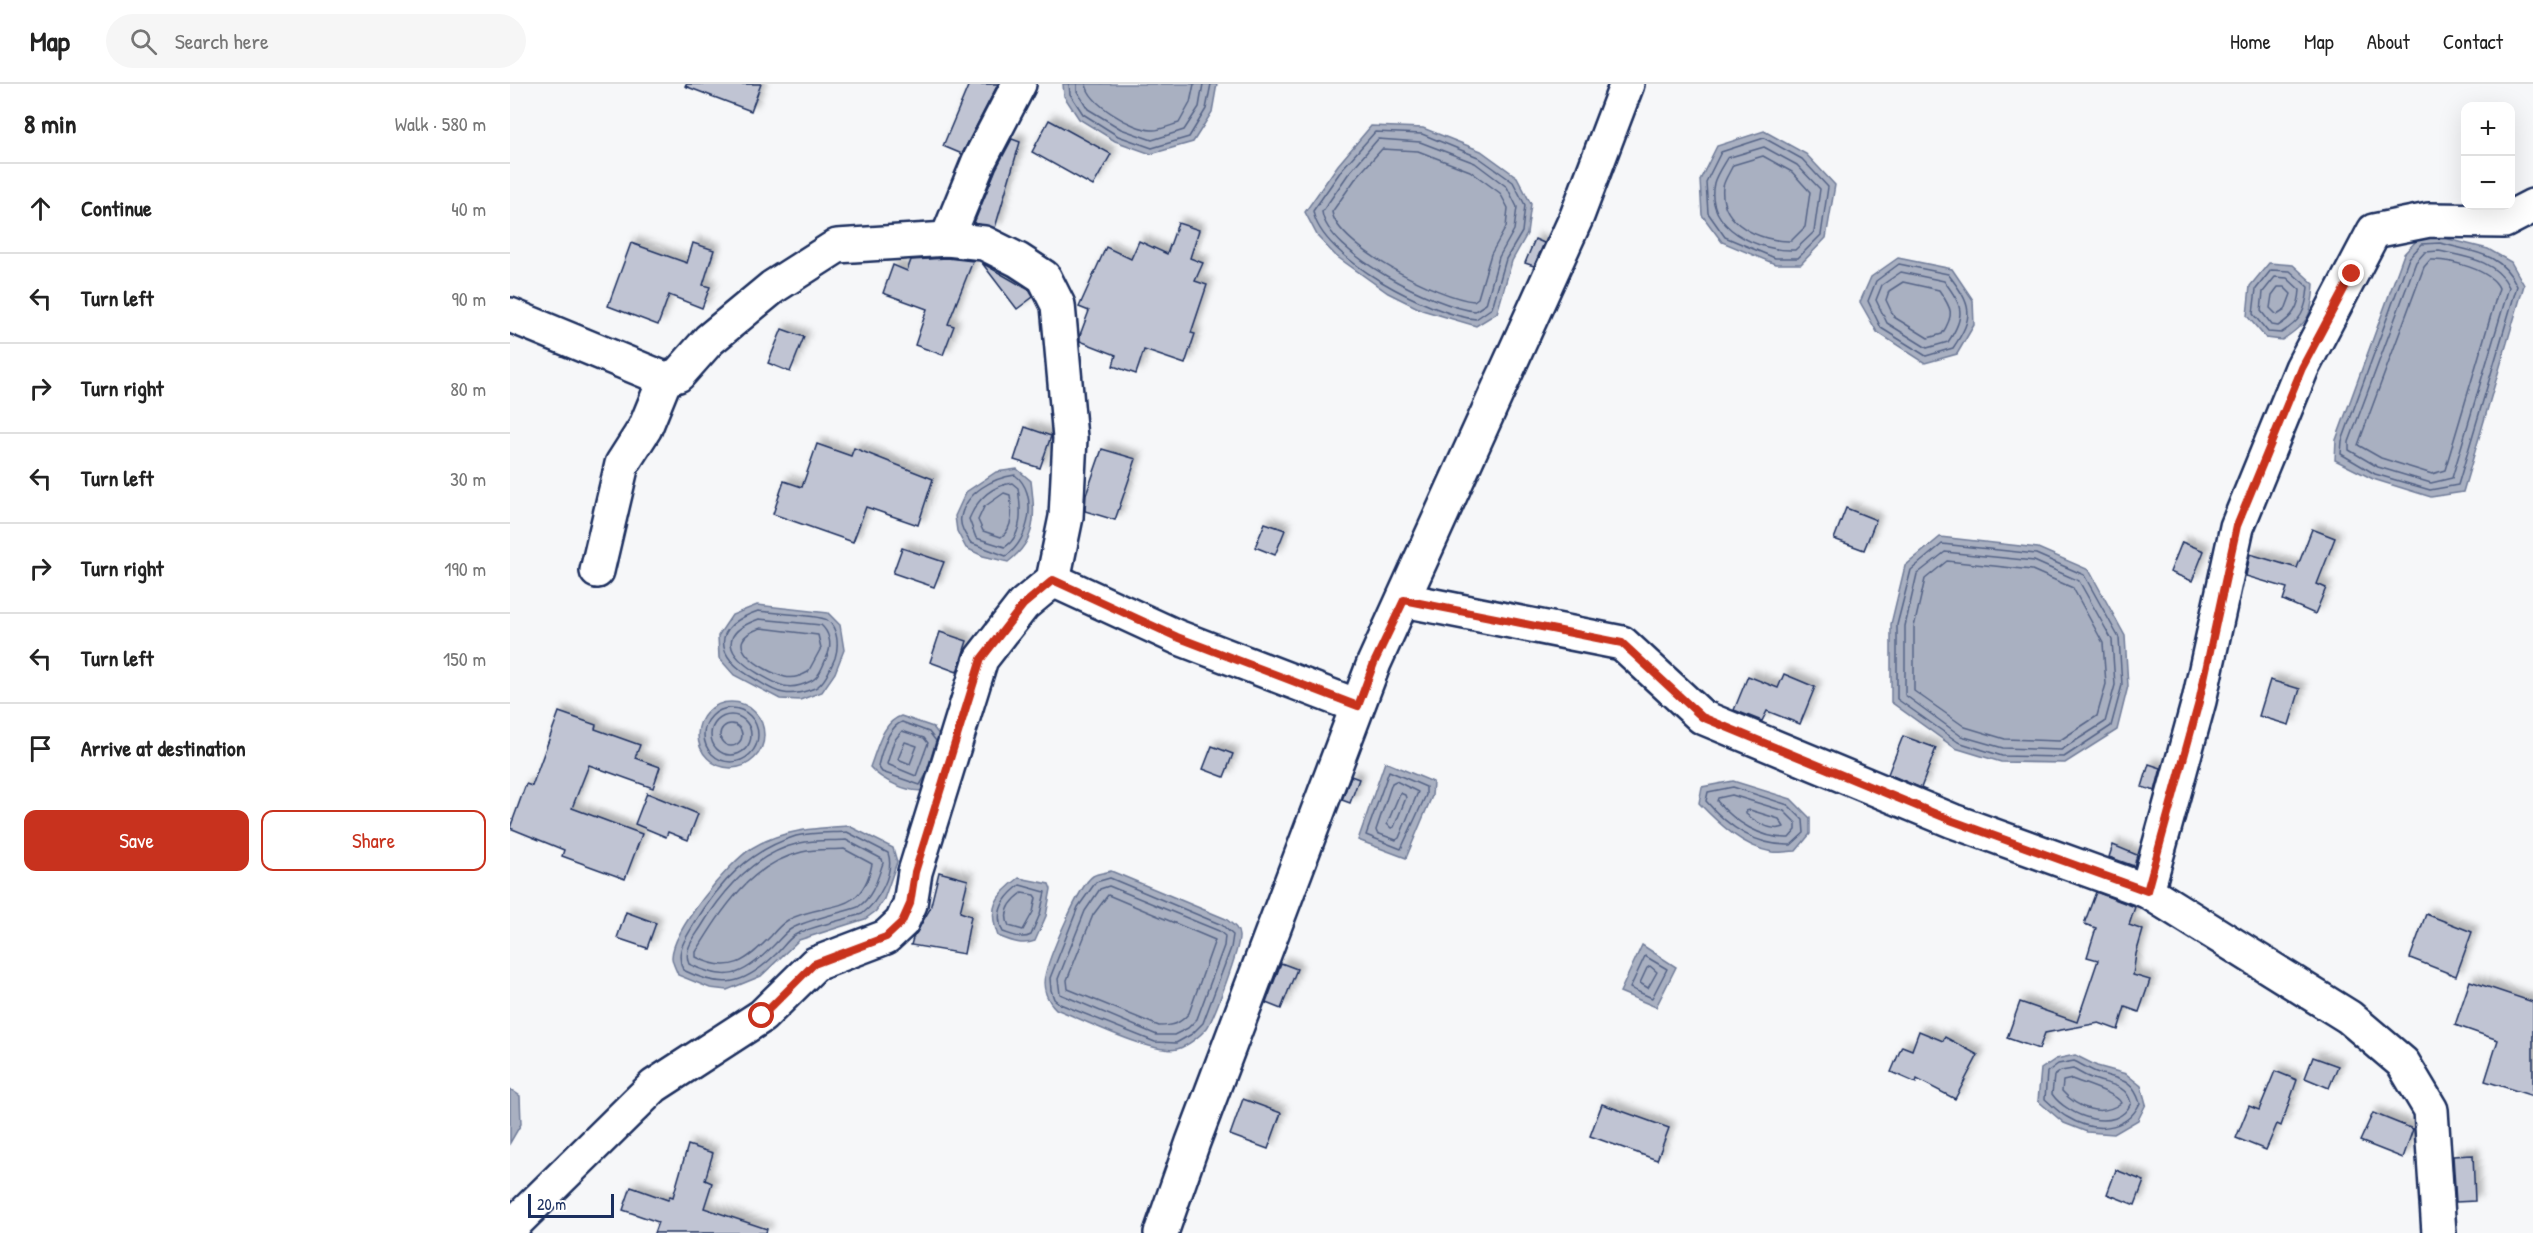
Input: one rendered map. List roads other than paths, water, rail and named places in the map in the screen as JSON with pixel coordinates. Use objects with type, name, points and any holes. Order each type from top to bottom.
[{"type":"street","points":[[947,239],[979,161],[1019,84]]},
{"type":"street","points":[[1161,1233],[1192,1142],[1374,663],[1577,216],[1627,84]]},
{"type":"street","points":[[2147,891],[2199,702],[2237,526],[2302,368],[2374,231],[2429,220],[2504,221],[2533,206]]},
{"type":"street","points":[[510,315],[665,379],[678,375],[709,340],[772,287],[837,246],[947,239],[984,243],[1018,260],[1044,277],[1058,304],[1070,438],[1066,518],[1053,580],[1023,605],[981,659],[915,872],[910,904],[902,922],[886,937],[814,964],[762,1016],[654,1086],[517,1221],[510,1232]]},
{"type":"street","points":[[597,571],[622,464],[645,428],[665,379]]},
{"type":"street","points":[[1053,580],[1177,637],[1358,706]]},
{"type":"street","points":[[1404,600],[1622,643],[1702,717],[1953,821],[2147,891],[2349,1017],[2403,1063],[2431,1110],[2439,1233]]},
{"type":"water","points":[[1063,84],[1217,84],[1212,112],[1193,142],[1151,154],[1115,141],[1079,119],[1064,96]]},
{"type":"water","points":[[1371,126],[1423,128],[1481,151],[1517,177],[1531,204],[1527,234],[1512,261],[1497,313],[1476,326],[1422,310],[1388,293],[1336,256],[1318,237],[1305,212],[1338,165]]},
{"type":"water","points":[[1764,131],[1806,154],[1835,185],[1826,238],[1801,264],[1775,264],[1722,242],[1702,215],[1700,180],[1717,146]]},
{"type":"water","points":[[2440,237],[2488,249],[2511,262],[2524,285],[2463,492],[2431,497],[2373,479],[2335,460],[2336,440],[2404,254],[2419,238]]},
{"type":"water","points":[[1898,258],[1952,269],[1973,300],[1974,325],[1957,354],[1925,363],[1877,332],[1860,302],[1871,277]]},
{"type":"water","points":[[2269,263],[2293,265],[2314,284],[2312,304],[2307,317],[2298,328],[2282,340],[2266,338],[2247,316],[2250,286]]},
{"type":"water","points":[[1017,469],[1031,481],[1033,516],[1030,535],[1025,544],[1008,562],[983,556],[966,548],[957,531],[955,516],[966,492],[996,472]]},
{"type":"water","points":[[1940,537],[2038,548],[2089,570],[2125,636],[2128,686],[2117,730],[2065,763],[2001,762],[1955,748],[1891,702],[1891,624],[1905,566]]},
{"type":"water","points":[[757,605],[828,613],[840,625],[844,650],[835,673],[822,692],[800,700],[780,699],[734,675],[719,658],[718,636],[732,615]]},
{"type":"water","points":[[724,702],[738,702],[750,707],[759,716],[764,735],[762,748],[755,759],[738,768],[724,768],[712,763],[703,754],[698,742],[698,728],[703,716],[712,707]]},
{"type":"water","points":[[901,716],[933,727],[943,740],[926,790],[912,790],[896,785],[881,777],[870,767],[885,730],[889,724]]},
{"type":"water","points":[[1385,762],[1433,782],[1432,796],[1406,858],[1358,840]]},
{"type":"water","points":[[1733,781],[1791,799],[1810,818],[1810,834],[1796,851],[1772,852],[1751,845],[1723,826],[1699,803],[1702,787]]},
{"type":"water","points":[[849,826],[893,848],[897,862],[884,899],[876,911],[865,919],[799,940],[761,976],[727,990],[710,988],[678,975],[672,957],[682,931],[703,898],[742,856],[752,848],[775,837],[811,829]]},
{"type":"water","points":[[1111,871],[1226,919],[1238,931],[1235,954],[1210,1022],[1201,1034],[1181,1048],[1152,1047],[1117,1035],[1056,1009],[1046,994],[1044,980],[1048,967],[1058,938],[1080,893],[1093,876]]},
{"type":"water","points":[[1019,878],[1049,884],[1051,889],[1046,916],[1035,941],[1026,943],[998,936],[993,917],[999,896]]},
{"type":"water","points":[[1642,945],[1676,967],[1656,1007],[1620,992]]},
{"type":"water","points":[[2075,1055],[2097,1066],[2126,1074],[2141,1086],[2146,1104],[2138,1120],[2114,1134],[2087,1132],[2064,1123],[2038,1101],[2041,1069],[2056,1059]]},
{"type":"water","points":[[510,1089],[520,1096],[521,1124],[510,1143]]}]
